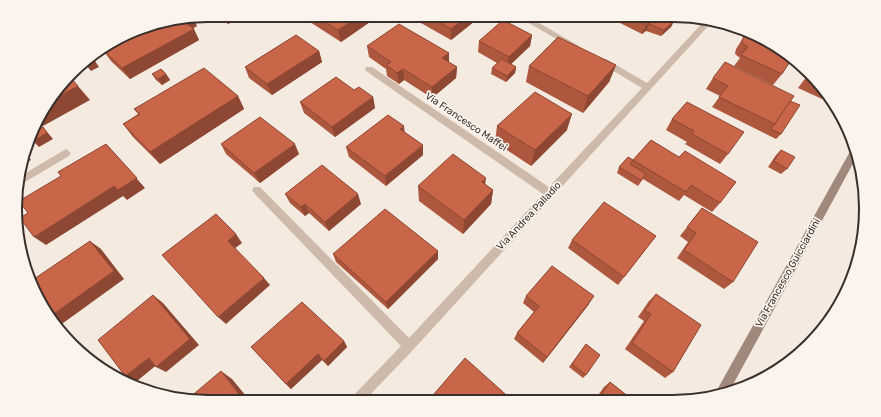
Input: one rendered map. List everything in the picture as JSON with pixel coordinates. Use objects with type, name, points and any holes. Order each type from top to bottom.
[{"type":"street","points":[[532,22],[580,49]]},
{"type":"street","name":"Via Andrea Palladio","points":[[363,395],[705,25]]},
{"type":"street","points":[[594,56],[648,86]]},
{"type":"street","name":"Via Francesco Maffei","points":[[370,69],[550,193]]},
{"type":"street","points":[[25,178],[66,153]]},
{"type":"street","name":"Via Francesco Guicciardini","points":[[724,388],[852,157]]},
{"type":"street","points":[[257,190],[409,346]]},
{"type":"building","points":[[325,22],[351,22],[338,30]]},
{"type":"building","points":[[439,22],[460,22],[451,29]]},
{"type":"building","points":[[501,22],[507,22],[532,35],[509,57],[479,41]]},
{"type":"building","points":[[651,22],[673,22],[664,30],[649,24]]},
{"type":"building","points":[[187,24],[194,29],[122,68],[106,53],[137,36],[160,28]]},
{"type":"building","points":[[399,24],[449,53],[442,58],[457,67],[432,87],[403,69],[397,73],[386,65],[391,62],[367,46]]},
{"type":"building","points":[[296,35],[319,51],[267,84],[245,67]]},
{"type":"building","points":[[744,36],[766,47],[789,63],[782,74],[741,55],[748,47],[742,43]]},
{"type":"building","points":[[558,37],[616,65],[588,96],[529,66]]},
{"type":"building","points":[[502,59],[516,67],[507,76],[492,68]]},
{"type":"building","points":[[725,62],[794,96],[775,124],[719,97],[728,86],[713,78]]},
{"type":"building","points":[[204,68],[238,96],[150,152],[123,124],[140,114],[134,109]]},
{"type":"building","points":[[161,69],[166,74],[158,79],[152,74]]},
{"type":"building","points":[[336,77],[354,90],[359,87],[373,97],[332,127],[300,102]]},
{"type":"building","points":[[73,81],[78,86],[61,95]]},
{"type":"building","points":[[535,92],[572,114],[535,150],[497,126]]},
{"type":"building","points":[[790,101],[800,105],[781,134],[771,129]]},
{"type":"building","points":[[687,102],[744,132],[728,154],[692,134],[694,131],[672,119]]},
{"type":"building","points":[[388,115],[404,126],[400,129],[423,145],[385,176],[346,147]]},
{"type":"building","points":[[260,117],[295,144],[254,173],[221,144]]},
{"type":"building","points":[[43,127],[47,133],[35,140],[36,137],[40,129]]},
{"type":"building","points":[[651,140],[679,157],[685,151],[736,182],[720,203],[691,185],[686,192],[633,160]]},
{"type":"building","points":[[106,144],[137,178],[118,190],[114,186],[34,237],[22,221],[22,217],[28,213],[22,205],[22,199],[61,176],[58,172]]},
{"type":"building","points":[[781,150],[795,157],[787,169],[774,161]]},
{"type":"building","points":[[453,154],[486,178],[482,182],[493,190],[464,220],[418,186]]},
{"type":"building","points":[[628,157],[633,160],[630,164],[646,174],[641,180],[619,167]]},
{"type":"building","points":[[322,165],[358,194],[325,222],[305,204],[301,207],[285,194]]},
{"type":"building","points":[[604,202],[656,236],[624,277],[572,240]]},
{"type":"building","points":[[702,208],[758,242],[733,282],[684,250],[696,233],[687,227]]},
{"type":"building","points":[[385,209],[438,251],[386,302],[333,254]]},
{"type":"building","points":[[216,214],[236,234],[228,241],[264,278],[218,317],[162,255]]},
{"type":"building","points":[[90,241],[114,271],[54,314],[35,278]]},
{"type":"building","points":[[552,266],[594,296],[547,357],[517,333],[539,306],[526,296]]},
{"type":"building","points":[[656,294],[701,325],[673,372],[632,343],[651,314],[645,311]]},
{"type":"building","points":[[153,295],[190,339],[156,367],[149,358],[125,376],[98,340]]},
{"type":"building","points":[[302,302],[344,341],[324,361],[318,354],[286,384],[251,347]]},
{"type":"building","points":[[586,344],[600,355],[586,375],[572,364]]},
{"type":"building","points":[[465,358],[506,395],[433,395]]},
{"type":"building","points":[[221,371],[240,395],[196,395],[193,395]]},
{"type":"building","points":[[610,382],[626,395],[601,395]]}]
